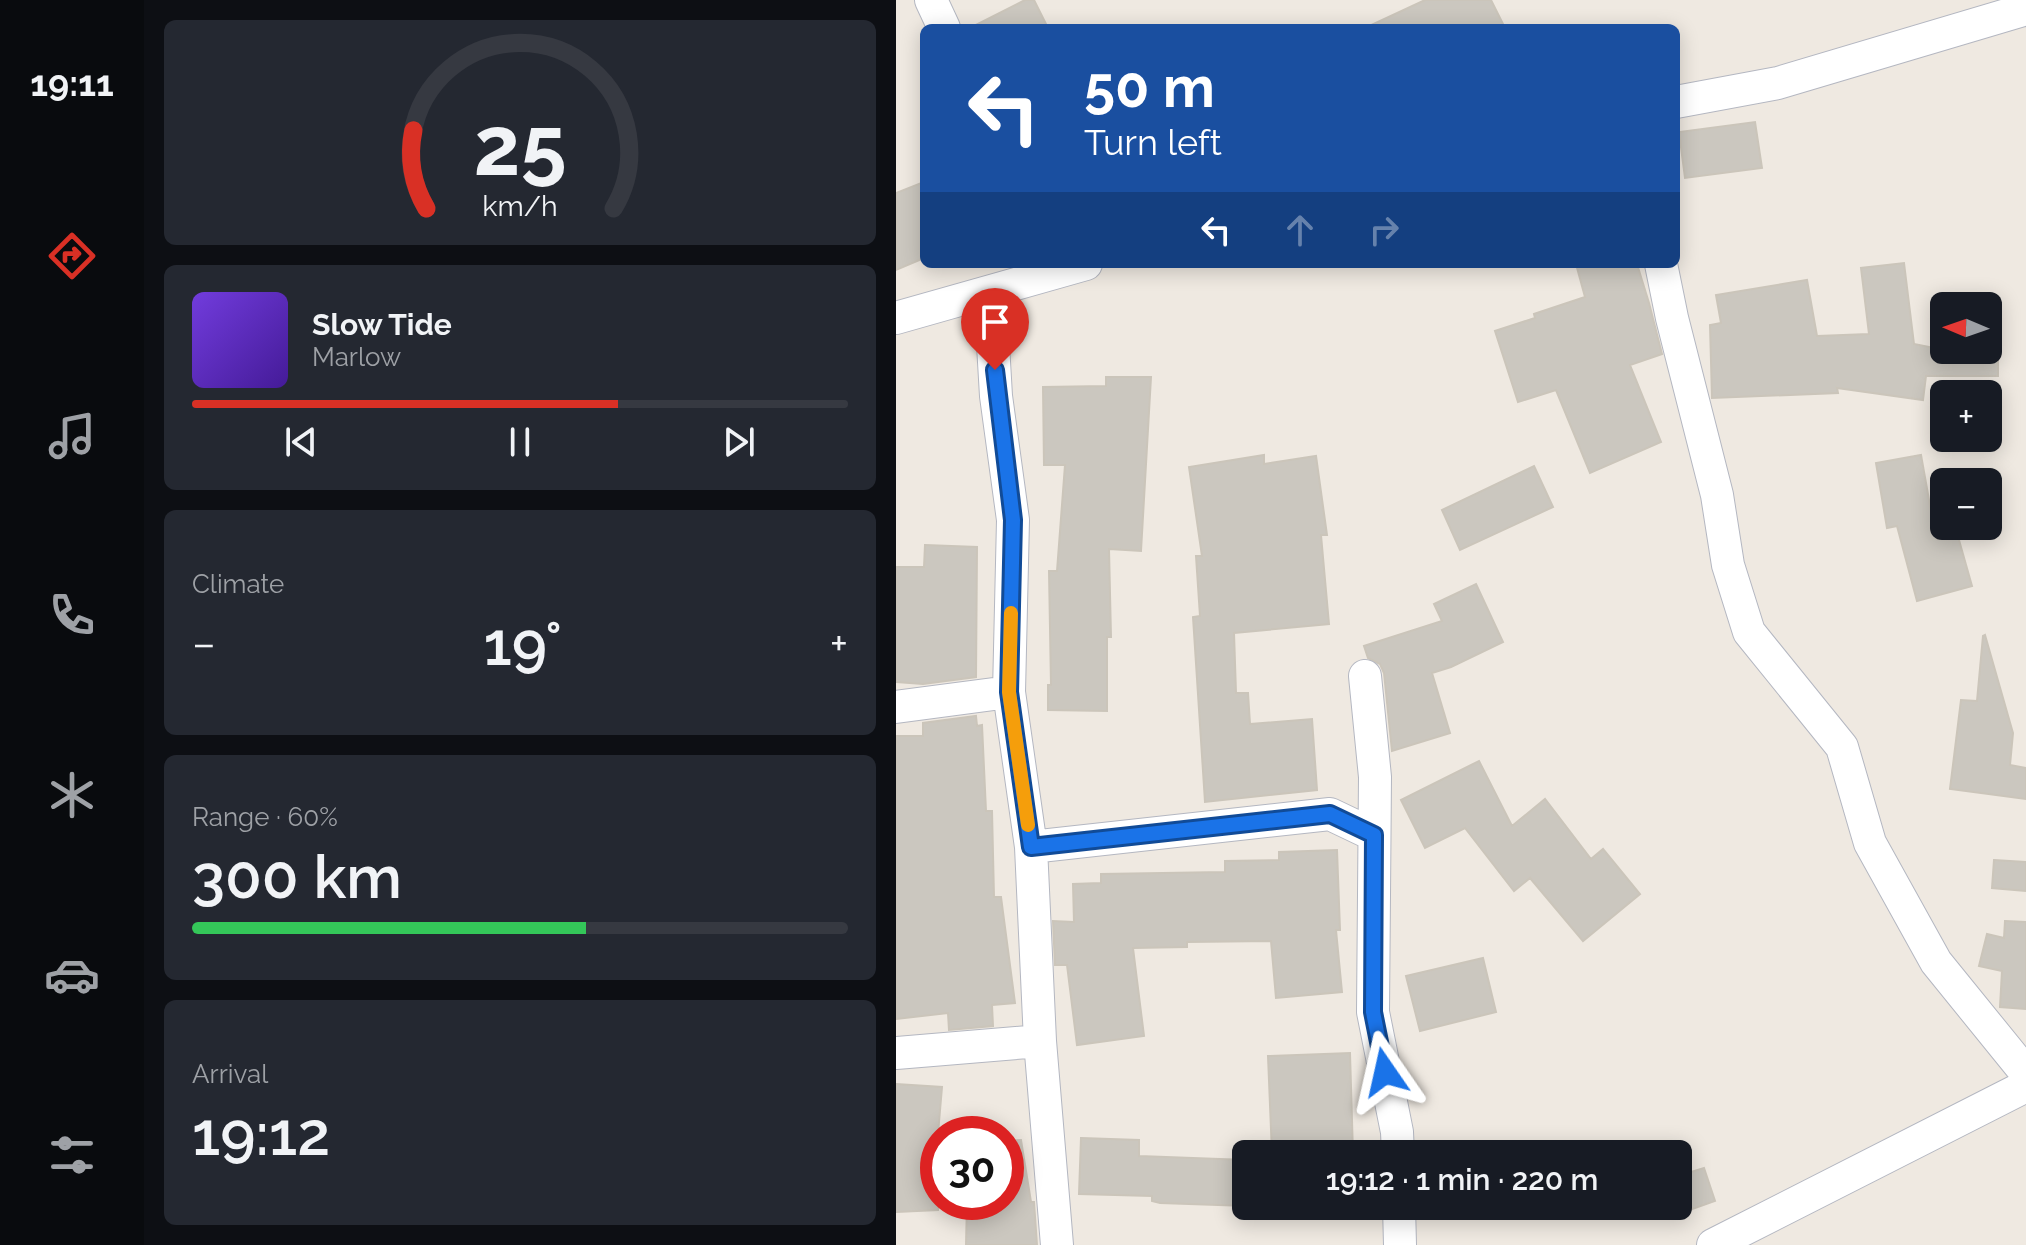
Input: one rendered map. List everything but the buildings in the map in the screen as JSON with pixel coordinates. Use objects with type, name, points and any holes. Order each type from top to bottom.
[{"type":"street","points":[[931,0],[942,24]]},
{"type":"street","points":[[1680,101],[1778,83],[2018,9]]},
{"type":"street","points":[[896,318],[1073,268]]},
{"type":"street","points":[[1662,268],[1717,495],[1728,565],[1749,632],[1842,747],[1870,843],[1936,962],[2026,1073]]},
{"type":"street","points":[[990,293],[996,396],[1013,520],[1009,692],[1031,847],[1040,1041],[1057,1245]]},
{"type":"street","points":[[1365,676],[1375,777],[1373,1012],[1397,1140]]},
{"type":"street","points":[[896,707],[1009,692]]},
{"type":"street","points":[[1031,847],[1330,814],[1374,835]]},
{"type":"street","points":[[896,1053],[1040,1041]]},
{"type":"street","points":[[1713,1245],[2026,1086]]},
{"type":"street","points":[[1399,1220],[1400,1245]]},
{"type":"slow traffic","points":[[1011,613],[1009,692],[1028,825]]},
{"type":"route","points":[[995,370],[1013,520],[1009,692],[1031,847],[1330,814],[1374,835],[1373,1012],[1385,1072]]}]
